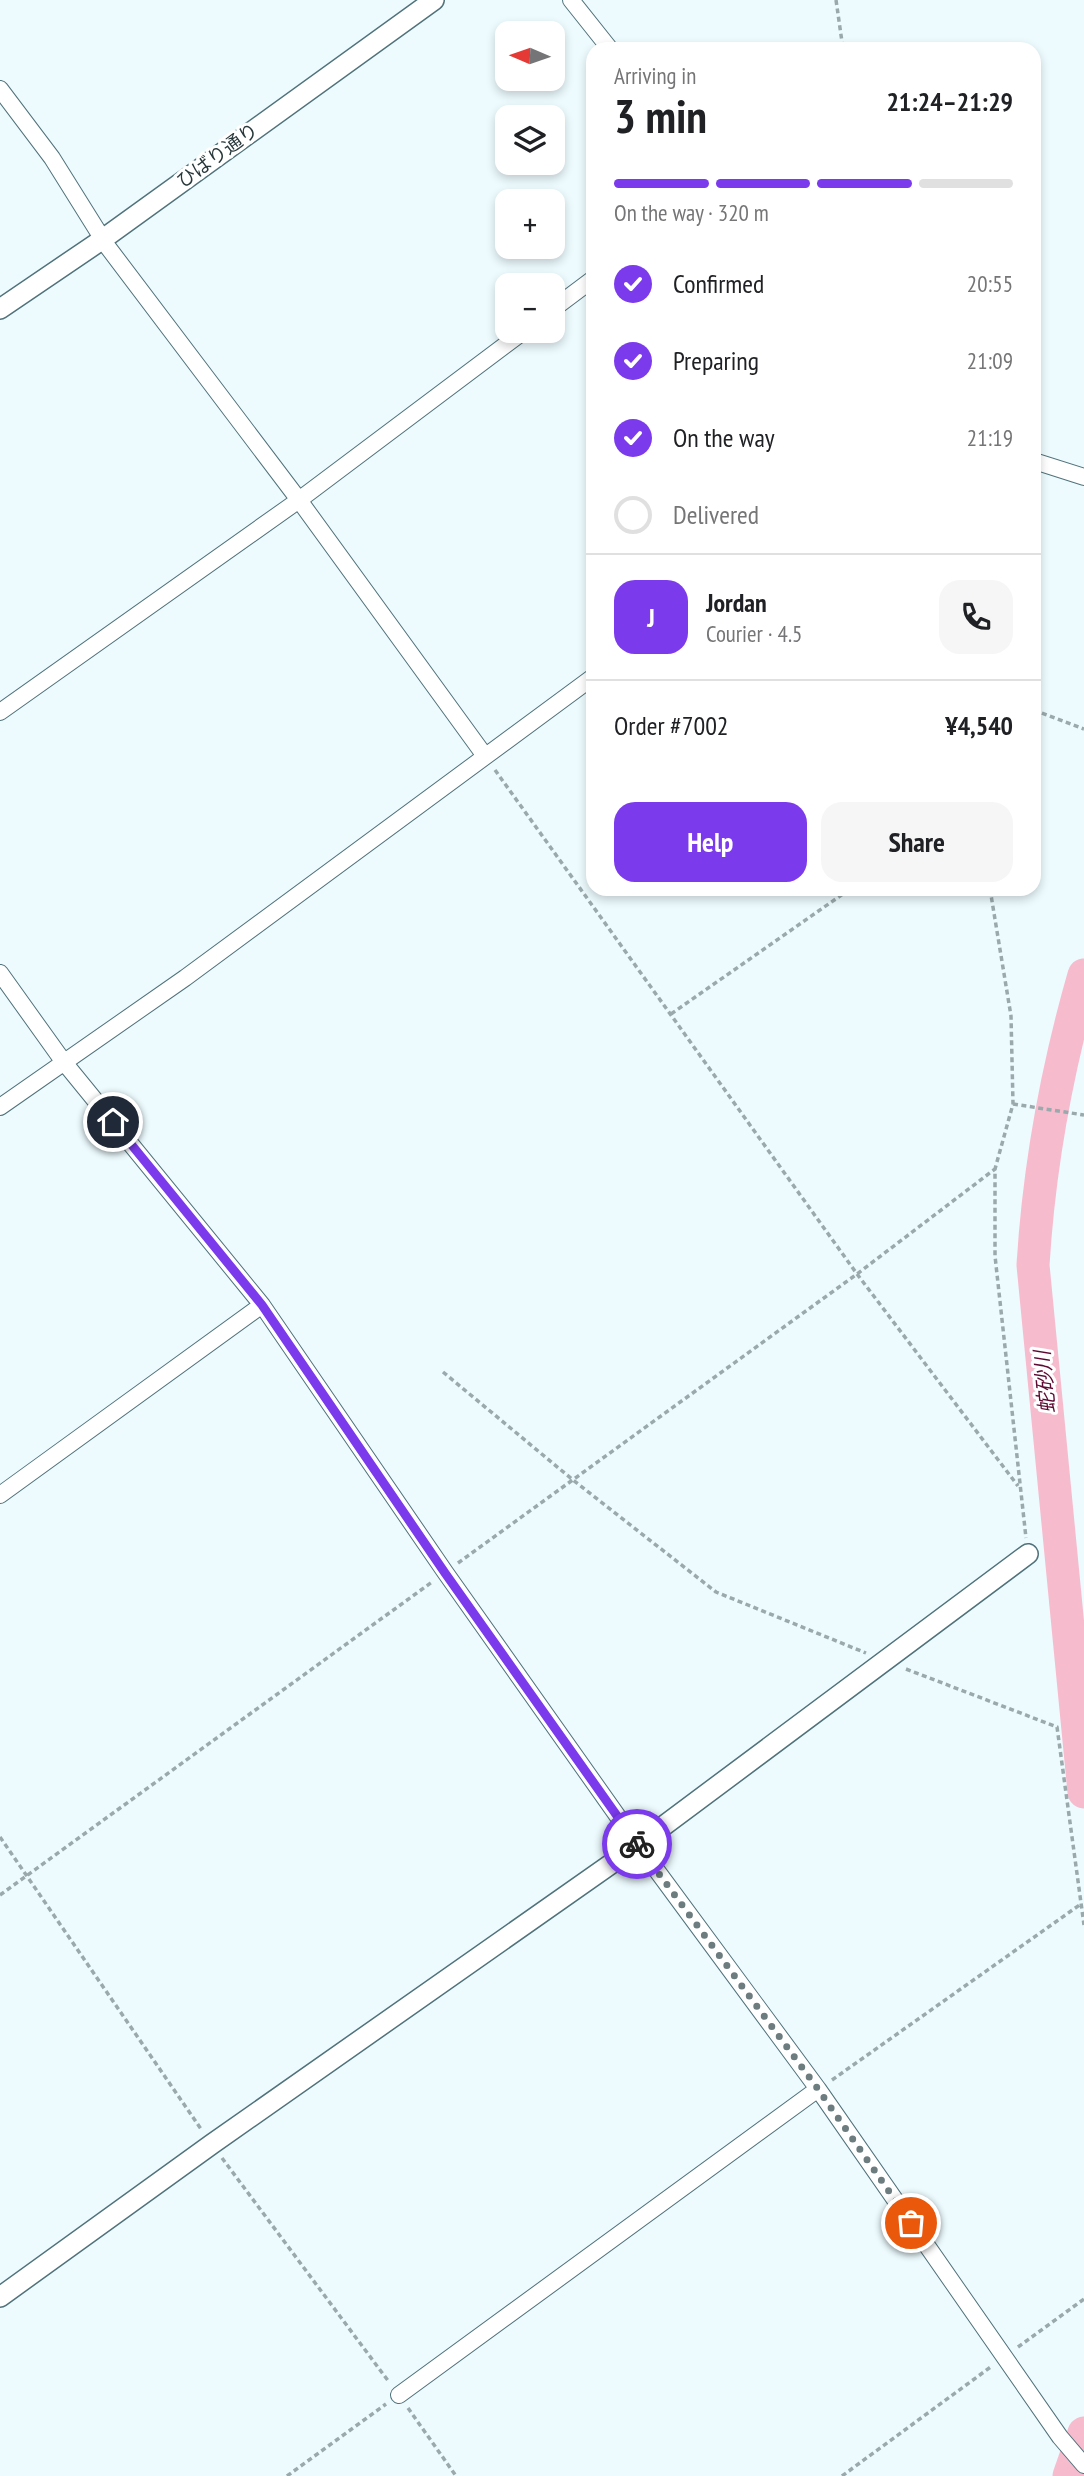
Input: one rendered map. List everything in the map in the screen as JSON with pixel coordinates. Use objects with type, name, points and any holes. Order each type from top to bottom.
[{"type":"street","name":"ひばり通り","points":[[0,309],[103,239],[434,0]]},
{"type":"street","points":[[571,0],[604,42]]},
{"type":"street","points":[[0,89],[52,158],[103,239],[299,500],[485,756]]},
{"type":"street","points":[[565,300],[586,284]]},
{"type":"street","points":[[0,712],[299,500],[508,343]]},
{"type":"street","points":[[1041,463],[1084,477]]},
{"type":"street","points":[[0,1107],[185,978],[586,682]]},
{"type":"street","points":[[0,973],[63,1061],[262,1305],[445,1573],[638,1845],[818,2089],[1060,2438],[1084,2465]]},
{"type":"street","points":[[0,1495],[262,1305]]},
{"type":"street","points":[[0,2297],[212,2144],[638,1845],[1028,1554]]},
{"type":"street","points":[[399,2395],[818,2089]]},
{"type":"path","points":[[836,0],[842,42]]},
{"type":"path","points":[[1041,713],[1084,729]]},
{"type":"path","points":[[485,756],[857,1274],[1018,1486]]},
{"type":"path","points":[[670,1014],[839,896]]},
{"type":"path","points":[[991,896],[1011,1016],[1013,1104],[995,1169],[995,1256],[1018,1486],[1028,1554]]},
{"type":"path","points":[[1013,1104],[1084,1115]]},
{"type":"path","points":[[0,1895],[857,1274],[995,1169]]},
{"type":"path","points":[[443,1372],[573,1480],[716,1592],[1057,1727],[1084,1925]]},
{"type":"path","points":[[0,1837],[212,2144],[456,2476]]},
{"type":"path","points":[[818,2089],[1081,1904]]},
{"type":"path","points":[[842,2476],[1084,2299]]},
{"type":"path","points":[[287,2476],[399,2395]]},
{"type":"waterway","name":"蛇砂川","points":[[1084,975],[1065,1046],[1051,1119],[1033,1265],[1084,1792]]},
{"type":"waterway","name":"蛇砂川","points":[[1069,2476],[1084,2433]]},
{"type":"way so far","points":[[637,1844],[818,2089],[911,2223]]},
{"type":"route","points":[[113,1122],[262,1305],[445,1573],[637,1844]]}]
